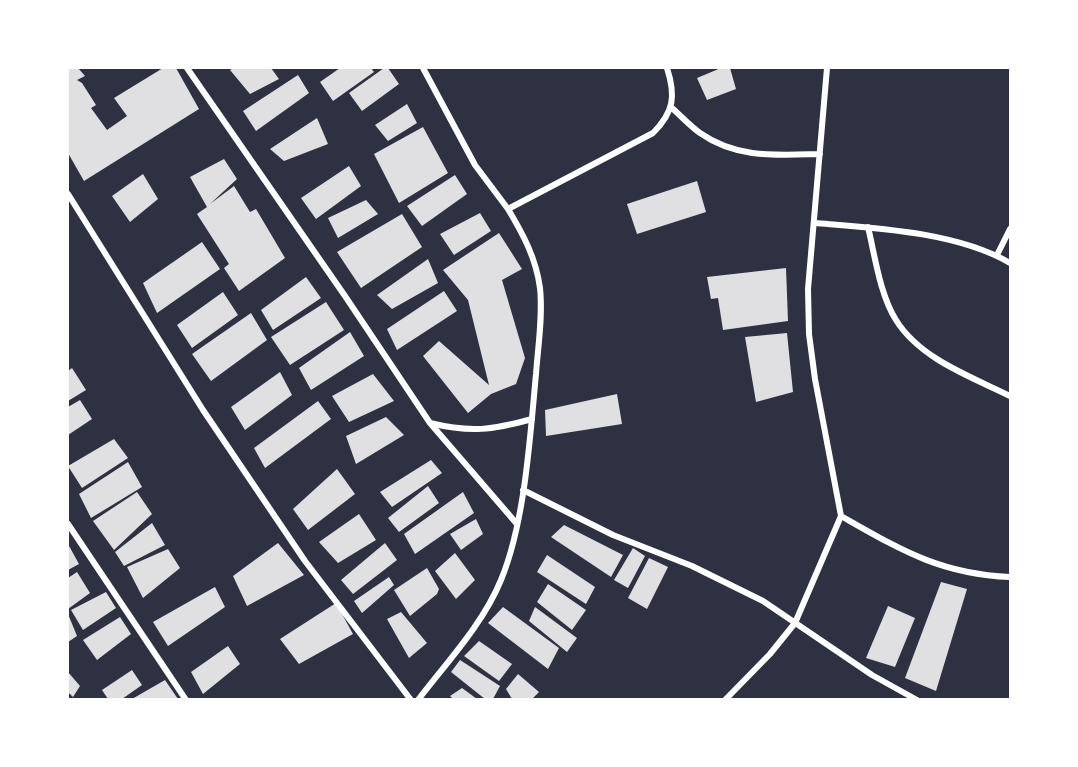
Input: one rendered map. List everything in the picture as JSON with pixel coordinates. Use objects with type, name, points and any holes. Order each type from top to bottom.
[{"type":"street","points":[[187,68],[430,423],[517,524]]},
{"type":"street","points":[[418,699],[486,609],[511,553],[523,490],[541,317],[540,289],[535,262],[527,240],[508,209],[475,165],[423,68]]},
{"type":"street","points":[[508,209],[653,133],[664,122],[672,108],[672,90],[667,68]]},
{"type":"street","points":[[725,699],[770,654],[795,623],[841,516],[815,379],[809,334],[808,290],[827,68]]},
{"type":"street","points":[[672,108],[699,132],[722,145],[770,156],[820,154]]},
{"type":"street","points":[[68,194],[203,410],[298,552],[411,699]]},
{"type":"street","points":[[815,223],[868,227],[931,236],[997,255],[1011,263]]},
{"type":"street","points":[[868,227],[888,302],[896,321],[914,341],[939,359],[1011,396]]},
{"type":"street","points":[[997,255],[1011,229]]},
{"type":"street","points":[[430,423],[473,430],[497,429],[532,419]]},
{"type":"street","points":[[523,490],[613,535],[692,566],[763,601],[872,675],[917,699]]},
{"type":"street","points":[[841,516],[896,547],[944,568],[1011,577]]},
{"type":"street","points":[[68,524],[186,699]]},
{"type":"building","points":[[68,68],[78,68],[85,76],[77,80],[82,83],[96,105],[91,108],[107,130],[127,116],[114,98],[163,68],[176,68],[199,109],[84,181],[68,153]]},
{"type":"building","points":[[234,68],[271,68],[279,79],[250,94],[230,70]]},
{"type":"building","points":[[340,68],[371,68],[374,72],[333,101],[320,82]]},
{"type":"building","points":[[384,68],[388,68],[399,84],[362,111],[349,93]]},
{"type":"building","points":[[721,68],[730,68],[736,89],[707,100],[697,78]]},
{"type":"building","points":[[298,75],[309,93],[256,131],[243,111]]},
{"type":"building","points":[[407,104],[417,123],[388,141],[375,125]]},
{"type":"building","points":[[317,118],[328,144],[284,161],[270,149]]},
{"type":"building","points":[[423,127],[448,173],[399,203],[374,154]]},
{"type":"building","points":[[224,159],[237,179],[210,204],[234,186],[250,212],[256,209],[285,258],[239,291],[224,268],[229,264],[197,214],[207,207],[190,177]]},
{"type":"building","points":[[349,166],[361,186],[316,219],[301,198]]},
{"type":"building","points":[[143,174],[158,199],[130,222],[112,196]]},
{"type":"building","points":[[455,175],[467,194],[422,226],[407,206]]},
{"type":"building","points":[[697,181],[706,212],[637,234],[627,204]]},
{"type":"building","points":[[366,200],[378,214],[338,238],[328,218]]},
{"type":"building","points":[[480,213],[491,231],[454,255],[440,234]]},
{"type":"building","points":[[402,214],[422,247],[361,288],[337,252]]},
{"type":"building","points":[[499,233],[522,269],[502,280],[525,358],[516,384],[491,394],[468,413],[423,356],[439,341],[489,385],[468,300],[443,270]]},
{"type":"building","points":[[202,242],[220,269],[157,313],[143,283]]},
{"type":"building","points":[[428,259],[438,283],[392,309],[377,295]]},
{"type":"building","points":[[786,268],[788,321],[723,330],[718,298],[711,299],[707,277]]},
{"type":"building","points":[[306,277],[321,298],[273,330],[261,310]]},
{"type":"building","points":[[444,291],[457,311],[397,350],[387,329]]},
{"type":"building","points":[[223,292],[238,315],[192,348],[177,325]]},
{"type":"building","points":[[326,302],[344,330],[290,365],[271,337]]},
{"type":"building","points":[[251,313],[267,340],[211,381],[192,354]]},
{"type":"building","points":[[350,332],[364,356],[311,390],[299,368]]},
{"type":"building","points":[[787,333],[793,392],[756,402],[745,337]]},
{"type":"building","points":[[72,368],[86,390],[68,401],[68,371]]},
{"type":"building","points":[[280,372],[292,395],[245,430],[231,407]]},
{"type":"building","points":[[373,374],[394,401],[349,422],[332,396]]},
{"type":"building","points":[[617,394],[622,424],[546,436],[545,410]]},
{"type":"building","points":[[80,400],[92,419],[68,435],[68,407]]},
{"type":"building","points":[[318,401],[331,419],[265,468],[254,448]]},
{"type":"building","points":[[386,417],[404,435],[356,464],[346,436]]},
{"type":"building","points":[[114,439],[128,458],[82,488],[68,466]]},
{"type":"building","points":[[431,460],[442,473],[392,507],[380,492]]},
{"type":"building","points":[[128,462],[142,487],[91,518],[79,494]]},
{"type":"building","points":[[337,469],[355,494],[308,530],[293,509]]},
{"type":"building","points":[[428,486],[439,503],[399,532],[388,518]]},
{"type":"building","points":[[137,492],[152,514],[114,550],[93,521]]},
{"type":"building","points":[[463,492],[474,513],[415,554],[404,534]]},
{"type":"building","points":[[359,514],[376,540],[338,563],[319,542]]},
{"type":"building","points":[[476,519],[483,534],[461,550],[450,534]]},
{"type":"building","points":[[152,523],[165,545],[124,566],[115,552]]},
{"type":"building","points":[[564,525],[623,555],[611,577],[551,537]]},
{"type":"building","points":[[278,543],[304,575],[247,606],[233,576]]},
{"type":"building","points":[[385,543],[397,560],[353,594],[341,580]]},
{"type":"building","points":[[68,544],[79,564],[68,570]]},
{"type":"building","points":[[633,548],[645,556],[628,588],[614,580]]},
{"type":"building","points":[[168,549],[180,568],[143,598],[127,567]]},
{"type":"building","points":[[455,553],[475,580],[456,599],[435,571]]},
{"type":"building","points":[[547,555],[595,587],[586,604],[537,572]]},
{"type":"building","points":[[649,558],[668,567],[647,609],[628,598]]},
{"type":"building","points":[[427,568],[439,589],[437,594],[410,616],[394,590]]},
{"type":"building","points":[[77,572],[90,593],[68,609],[68,578]]},
{"type":"building","points":[[389,577],[394,585],[362,613],[354,601]]},
{"type":"building","points":[[941,582],[967,589],[936,691],[905,678]]},
{"type":"building","points":[[548,584],[586,610],[572,630],[537,602]]},
{"type":"building","points":[[215,587],[225,607],[168,646],[153,622]]},
{"type":"building","points":[[106,592],[116,608],[83,630],[71,610]]},
{"type":"building","points":[[336,603],[353,634],[299,664],[280,639]]},
{"type":"building","points":[[888,606],[915,618],[895,667],[866,658]]},
{"type":"building","points":[[503,607],[559,648],[548,669],[488,623]]},
{"type":"building","points":[[535,607],[577,638],[567,652],[529,621]]},
{"type":"building","points":[[401,612],[427,643],[409,658],[387,619]]},
{"type":"building","points":[[68,614],[77,636],[68,642]]},
{"type":"building","points":[[120,617],[131,634],[97,660],[83,640]]},
{"type":"building","points":[[479,641],[512,664],[499,681],[464,656]]},
{"type":"building","points":[[228,646],[240,664],[203,694],[191,672]]},
{"type":"building","points":[[460,660],[500,686],[493,699],[485,699],[451,672]]},
{"type":"building","points":[[132,670],[142,685],[122,699],[108,699],[102,690]]},
{"type":"building","points":[[68,672],[80,686],[73,697],[68,692]]},
{"type":"building","points":[[518,674],[539,692],[532,699],[512,699],[506,689]]},
{"type":"building","points":[[165,680],[178,699],[132,699]]},
{"type":"building","points":[[462,688],[477,699],[453,699],[450,696]]}]
